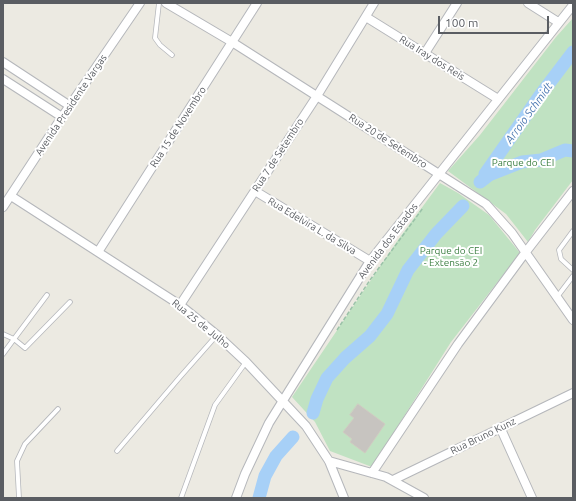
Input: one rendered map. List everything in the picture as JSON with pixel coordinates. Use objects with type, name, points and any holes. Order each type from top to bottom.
[{"type":"street","name":"Avenida Presidente Vargas","points":[[3,207],[140,3]]},
{"type":"street","name":"Rua 20 de Setembro","points":[[166,3],[232,42],[486,204],[512,233],[573,320]]},
{"type":"street","name":"Rua 15 de Novembro","points":[[98,252],[257,3]]},
{"type":"street","name":"Rua 7 de Setembro","points":[[180,305],[317,96],[374,3]]},
{"type":"street","points":[[425,53],[456,3]]},
{"type":"street","points":[[528,3],[558,22]]},
{"type":"street","name":"Avenida dos Estados","points":[[236,498],[255,451],[282,401],[370,261],[573,5]]},
{"type":"street","name":"Rua Iray dos Reis","points":[[366,17],[498,99]]},
{"type":"street","points":[[3,62],[70,106]]},
{"type":"street","points":[[3,79],[62,117]]},
{"type":"street","name":"Rua Edelvira L. da Silva","points":[[255,191],[370,261]]},
{"type":"street","points":[[372,473],[458,344],[573,191]]},
{"type":"street","name":"Rua 25 de Julho","points":[[11,196],[180,305],[217,335],[246,362],[306,426],[329,462],[344,498]]},
{"type":"street","name":"Rua Bruno Kunz","points":[[393,480],[573,393]]},
{"type":"street","points":[[500,427],[532,498]]},
{"type":"street","points":[[329,462],[393,480],[424,498]]},
{"type":"lane","points":[[158,3],[155,38],[160,45],[172,55]]},
{"type":"lane","points":[[573,231],[559,250],[561,259],[573,270]]},
{"type":"lane","points":[[557,297],[573,276]]},
{"type":"lane","points":[[3,354],[47,295]]},
{"type":"lane","points":[[3,334],[14,339],[25,348],[70,302]]},
{"type":"lane","points":[[117,451],[217,335]]},
{"type":"lane","points":[[181,498],[216,405],[246,362]]},
{"type":"lane","points":[[19,498],[17,461],[25,444],[58,409]]},
{"type":"path","points":[[336,332],[370,280],[426,203]]},
{"type":"green space","name":"Parque do CEI","points":[[573,18],[573,180],[535,230],[528,242],[506,214],[448,171],[480,135],[556,37]]},
{"type":"green space","name":"Parque do CEI - Extensão 2","points":[[440,183],[458,193],[489,215],[520,253],[451,342],[372,467],[330,451],[315,422],[292,397],[398,240]]},
{"type":"building","points":[[358,404],[385,424],[365,453],[350,442],[352,439],[343,432],[354,418],[350,415]]},
{"type":"waterway","name":"Arroio Schmidt","points":[[485,174],[541,94],[573,52]]},
{"type":"waterway","points":[[480,182],[489,175],[522,162],[541,160],[565,150],[573,151]]},
{"type":"waterway","name":"Arroio Schmidt","points":[[313,413],[317,399],[327,378],[345,358],[370,336],[387,314],[408,270],[436,234],[463,206]]},
{"type":"waterway","name":"Arroio Schmidt","points":[[259,498],[265,476],[276,456],[293,437]]}]
